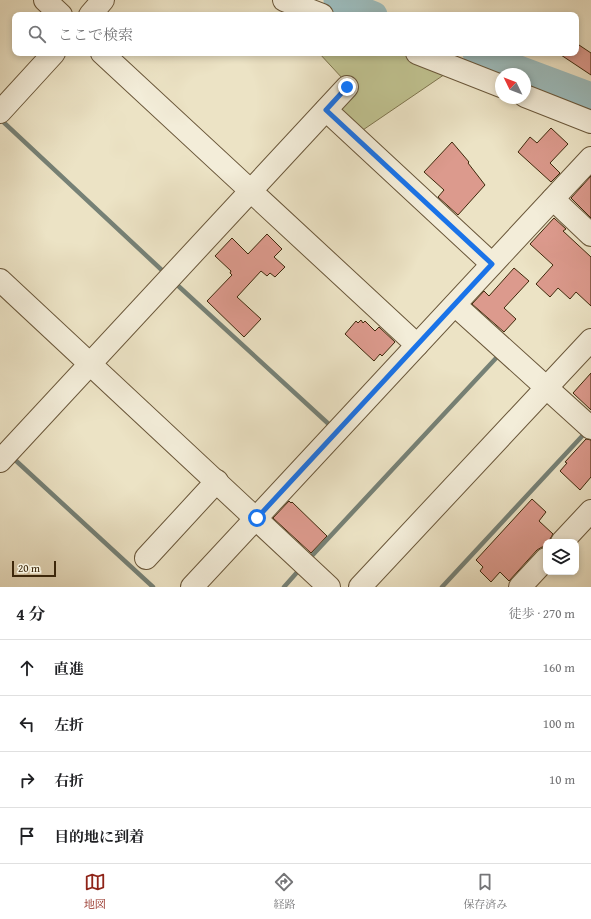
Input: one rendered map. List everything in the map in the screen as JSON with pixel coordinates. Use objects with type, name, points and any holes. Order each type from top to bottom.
[{"type":"street","points":[[45,0],[58,12]]},
{"type":"street","points":[[93,12],[103,0]]},
{"type":"street","points":[[284,0],[314,12]]},
{"type":"street","points":[[0,112],[51,56]]},
{"type":"street","points":[[105,56],[417,345]]},
{"type":"street","points":[[425,56],[495,84]]},
{"type":"street","points":[[0,461],[347,87]]},
{"type":"street","points":[[531,98],[591,122]]},
{"type":"street","points":[[326,110],[492,264]]},
{"type":"street","points":[[192,587],[591,158]]},
{"type":"street","points":[[553,200],[591,235]]},
{"type":"street","points":[[0,280],[330,587]]},
{"type":"street","points":[[455,304],[591,428]]},
{"type":"street","points":[[360,587],[591,340]]},
{"type":"street","points":[[146,558],[217,481]]},
{"type":"street","points":[[565,539],[591,511]]},
{"type":"street","points":[[520,587],[543,562]]},
{"type":"green space","points":[[322,56],[416,56],[451,70],[357,134],[332,111],[343,79]]},
{"type":"building","points":[[579,45],[591,53],[591,75],[562,56],[579,56]]},
{"type":"building","points":[[551,128],[568,144],[550,163],[560,173],[551,182],[518,152],[530,137],[537,143]]},
{"type":"building","points":[[452,142],[469,162],[468,163],[485,185],[458,215],[438,197],[444,190],[424,172]]},
{"type":"building","points":[[591,176],[591,218],[571,198]]},
{"type":"building","points":[[554,218],[566,229],[563,231],[591,257],[591,306],[576,292],[570,299],[558,288],[550,297],[536,284],[553,265],[530,244]]},
{"type":"building","points":[[267,234],[282,249],[274,257],[285,267],[275,277],[270,273],[267,276],[261,271],[237,297],[261,319],[244,337],[207,301],[232,275],[230,273],[231,271],[215,256],[232,238],[248,254]]},
{"type":"building","points":[[514,268],[529,281],[504,308],[516,319],[504,332],[472,304],[484,291],[489,296]]},
{"type":"building","points":[[361,320],[363,323],[365,321],[375,331],[379,327],[395,342],[382,356],[380,354],[374,361],[345,334],[356,321],[358,323]]},
{"type":"building","points":[[591,373],[591,410],[573,393]]},
{"type":"building","points":[[586,439],[591,440],[591,477],[580,490],[560,471],[567,463],[565,462]]},
{"type":"building","points":[[532,499],[546,512],[539,521],[553,534],[550,539],[543,539],[543,547],[537,550],[509,581],[500,572],[491,582],[480,571],[483,567],[476,560]]},
{"type":"building","points":[[289,501],[291,503],[292,502],[327,536],[311,553],[273,518]]},
{"type":"waterway","points":[[337,0],[367,12]]},
{"type":"waterway","points":[[484,56],[591,96]]},
{"type":"waterway","points":[[0,119],[166,274]]},
{"type":"waterway","points":[[174,282],[333,428]]},
{"type":"waterway","points":[[309,559],[498,356]]},
{"type":"waterway","points":[[442,587],[585,433]]},
{"type":"waterway","points":[[13,458],[153,587]]},
{"type":"waterway","points":[[284,587],[300,569]]},
{"type":"route","points":[[257,518],[492,264],[326,110],[347,87]]}]
